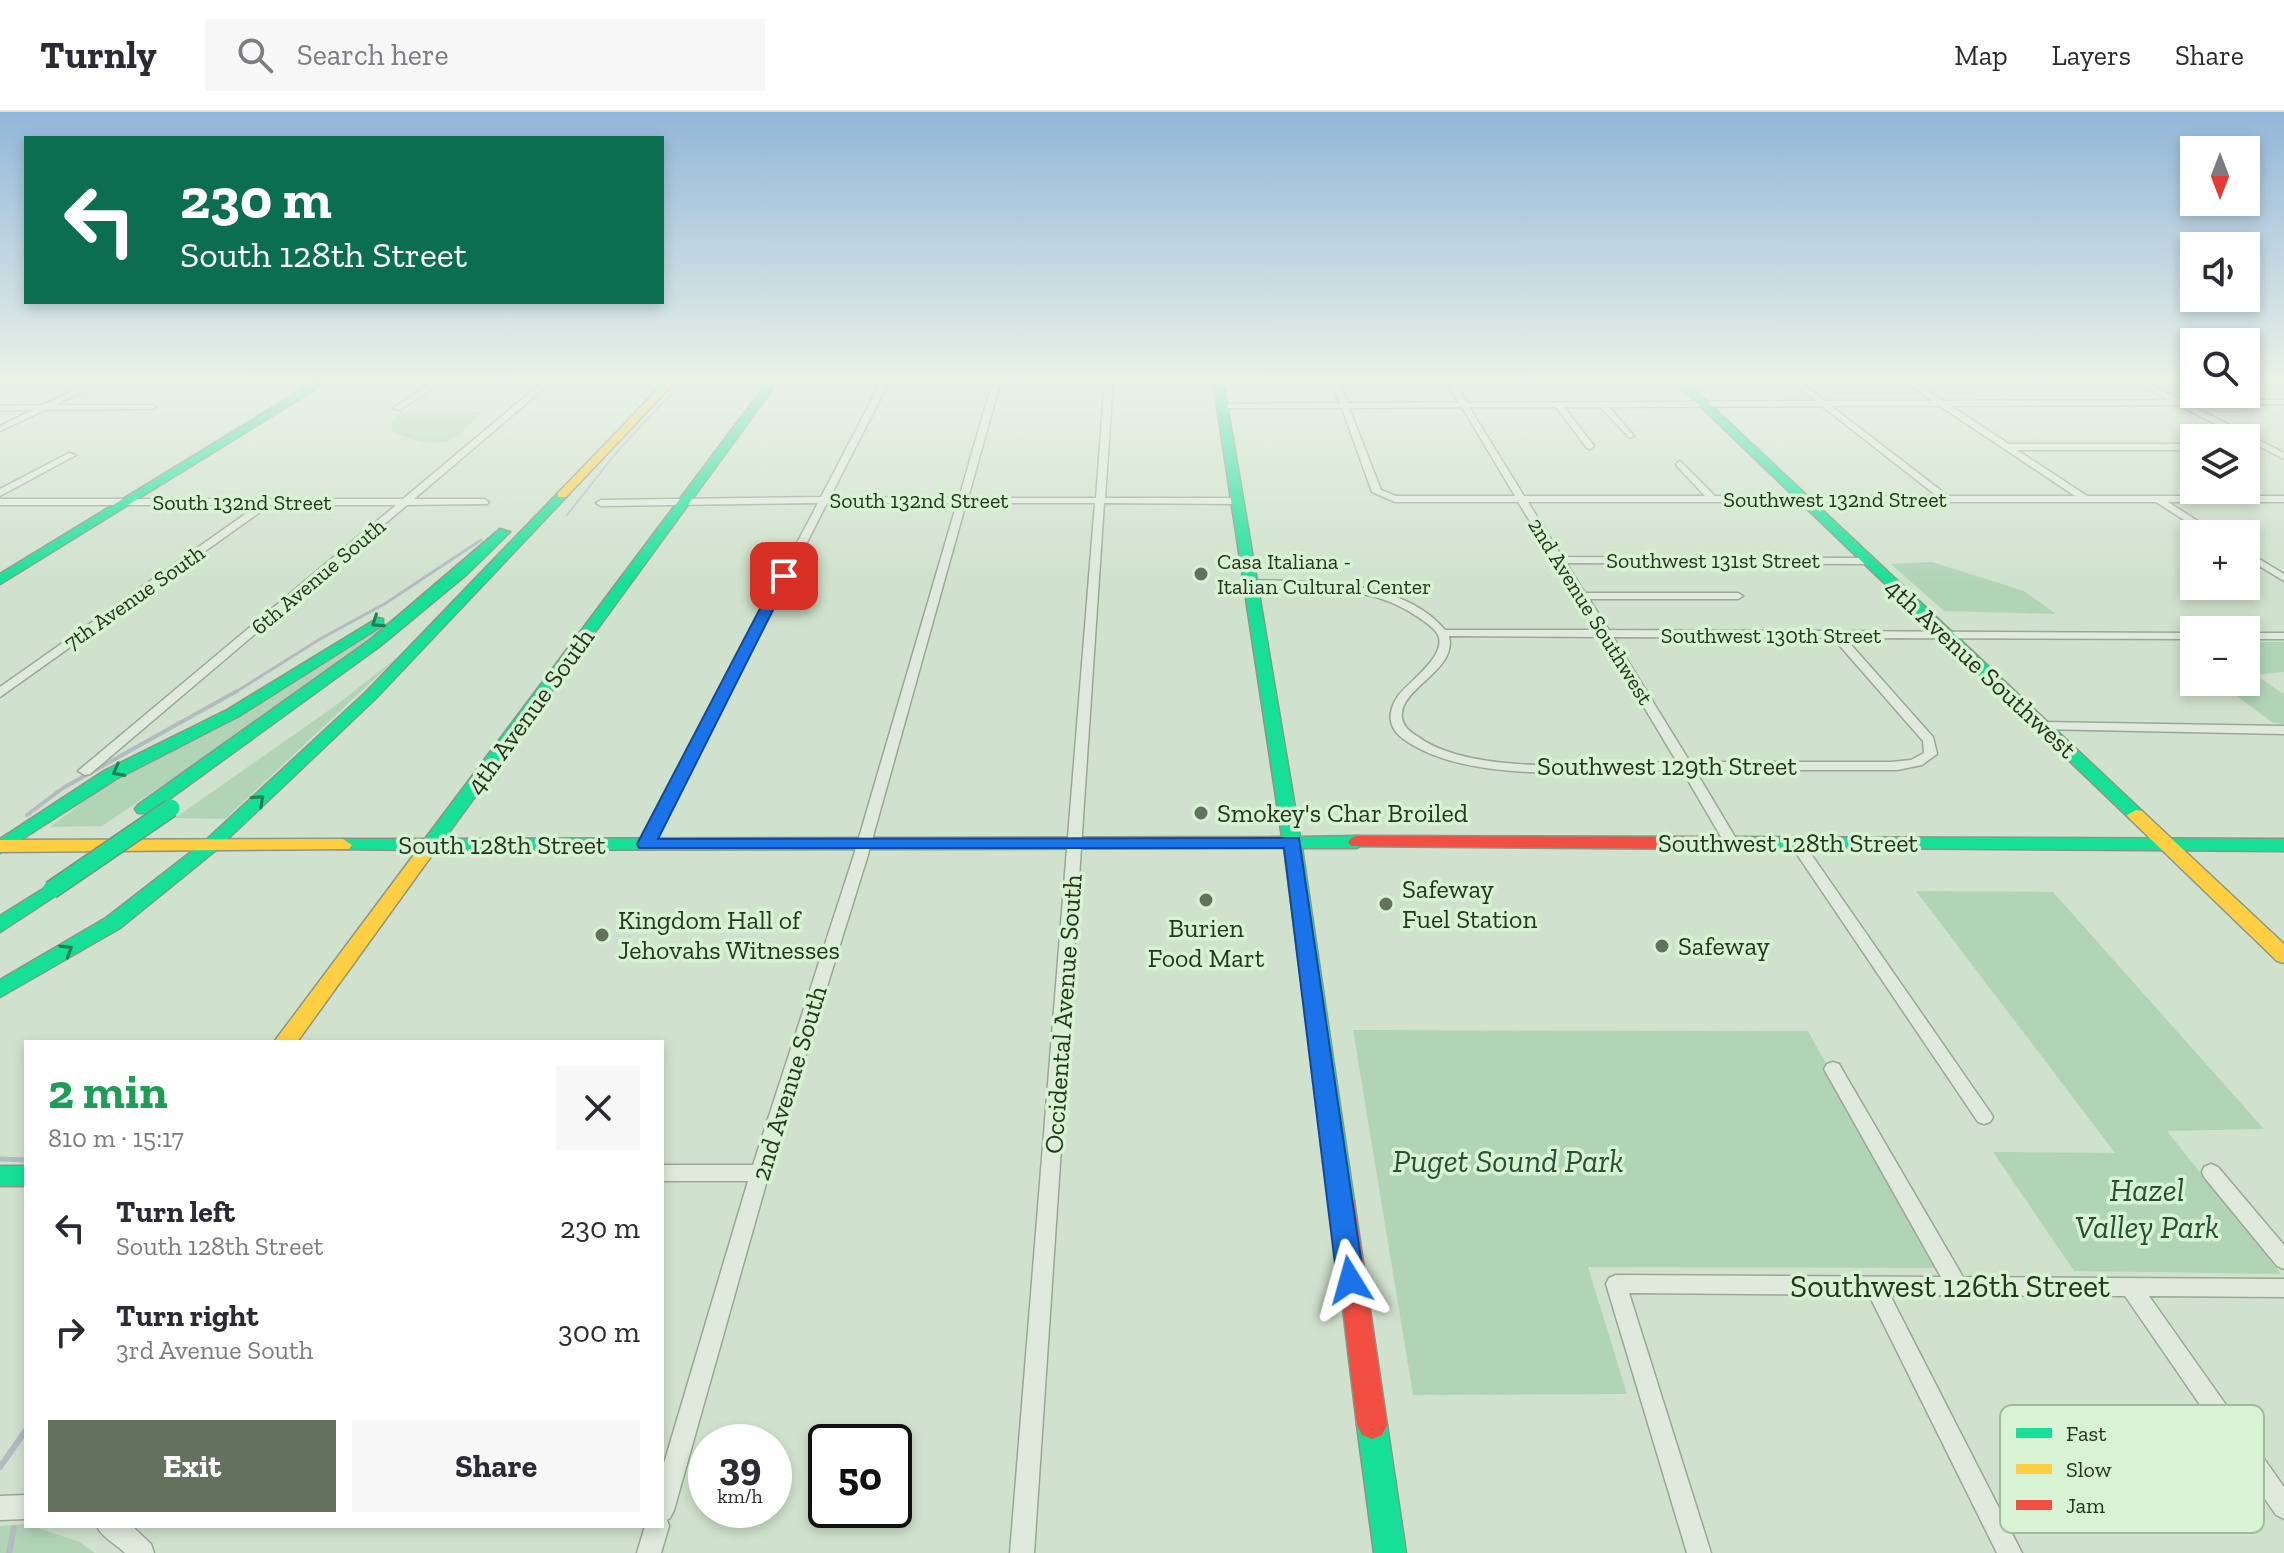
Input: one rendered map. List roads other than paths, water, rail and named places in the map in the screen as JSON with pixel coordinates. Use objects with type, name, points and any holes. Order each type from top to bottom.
[{"type":"main road","points":[[0,580],[215,447]]},
{"type":"main road","points":[[0,907],[338,674],[413,616],[488,548],[587,447]]},
{"type":"main road","points":[[0,990],[113,923],[210,846],[371,695],[518,544],[606,447]]},
{"type":"main road","name":"4th Avenue South","points":[[286,1040],[724,447]]},
{"type":"main road","points":[[1228,447],[1292,842],[1390,1553]]},
{"type":"main road","name":"4th Avenue Southwest","points":[[1749,447],[2284,956]]},
{"type":"main road","points":[[0,925],[356,678],[518,544]]},
{"type":"main road","points":[[0,847],[110,775],[233,713],[333,652],[488,548]]},
{"type":"main road","name":"South 128th Street","points":[[0,847],[1292,842]]},
{"type":"main road","name":"Southwest 128th Street","points":[[1292,842],[2284,845]]},
{"type":"main road","points":[[0,1176],[24,1176]]},
{"type":"street","name":"6th Avenue South","points":[[85,771],[471,447]]},
{"type":"street","points":[[646,844],[851,447]]},
{"type":"street","name":"2nd Avenue South","points":[[664,1503],[760,1173],[863,844],[978,447]]},
{"type":"street","name":"Occidental Avenue South","points":[[1022,1553],[1105,447]]},
{"type":"street","name":"Southwest 132nd Street","points":[[1360,447],[1377,492],[1387,498],[2284,499]]},
{"type":"street","name":"2nd Avenue Southwest","points":[[1490,447],[1687,765],[1731,842]]},
{"type":"street","points":[[1880,447],[1946,499]]},
{"type":"street","points":[[2008,447],[2086,499]]},
{"type":"street","points":[[2266,447],[2284,456]]},
{"type":"street","points":[[0,493],[72,455]]},
{"type":"street","points":[[1680,464],[1713,499]]},
{"type":"street","points":[[2157,499],[2191,520]]},
{"type":"street","name":"South 132nd Street","points":[[601,503],[1237,501]]},
{"type":"street","name":"South 132nd Street","points":[[0,502],[484,502]]},
{"type":"street","name":"7th Avenue South","points":[[0,693],[267,502]]},
{"type":"street","name":"Southwest 131st Street","points":[[1557,560],[1868,561]]},
{"type":"street","points":[[2260,563],[2284,578]]},
{"type":"street","points":[[1251,583],[1358,589],[1376,593],[1418,613],[1443,633]]},
{"type":"street","points":[[1580,596],[1738,596]]},
{"type":"street","name":"Southwest 130th Street","points":[[1443,633],[2180,636]]},
{"type":"street","name":"Southwest 129th Street","points":[[1443,633],[1446,645],[1435,668],[1401,698],[1396,708],[1396,720],[1407,735],[1419,745],[1436,752],[1519,766],[1891,766],[1919,762],[1931,754],[1929,740],[1836,635]]},
{"type":"street","points":[[2260,636],[2284,636]]},
{"type":"street","points":[[2043,726],[2284,730]]},
{"type":"street","points":[[1797,844],[1984,1117]]},
{"type":"street","points":[[1833,1069],[1958,1287]]},
{"type":"street","points":[[2211,1172],[2284,1260]]},
{"type":"street","points":[[664,1173],[760,1173]]},
{"type":"street","name":"Southwest 126th Street","points":[[1699,1553],[1616,1284],[2284,1288]]},
{"type":"street","points":[[1875,1286],[2010,1553]]},
{"type":"street","points":[[2130,1286],[2213,1405]]},
{"type":"street","points":[[2264,1478],[2284,1507]]},
{"type":"street","points":[[0,1508],[24,1507]]},
{"type":"street","points":[[112,1528],[142,1553]]},
{"type":"street","points":[[649,1553],[656,1528]]},
{"type":"waterway","points":[[567,515],[621,447]]},
{"type":"waterway","points":[[234,693],[320,639],[386,603],[481,540]]},
{"type":"waterway","points":[[27,815],[63,788],[237,691]]},
{"type":"waterway","points":[[0,1159],[24,1160]]},
{"type":"waterway","points":[[0,1467],[24,1433]]},
{"type":"waterway","points":[[9,1553],[14,1528]]},
{"type":"place","name":"Casa Italiana - Italian Cultural Center","points":[[1201,574]]},
{"type":"place","name":"Smokey's Char Broiled","points":[[1201,813]]},
{"type":"place","name":"Burien Food Mart","points":[[1206,900]]},
{"type":"place","name":"Safeway Fuel Station","points":[[1386,904]]},
{"type":"place","name":"Kingdom Hall of Jehovahs Witnesses","points":[[602,935]]},
{"type":"place","name":"Safeway","points":[[1662,946]]},
{"type":"park label","name":"Puget Sound Park","points":[[1508,1161]]},
{"type":"park label","name":"Hazel Valley Park","points":[[2147,1208]]}]
